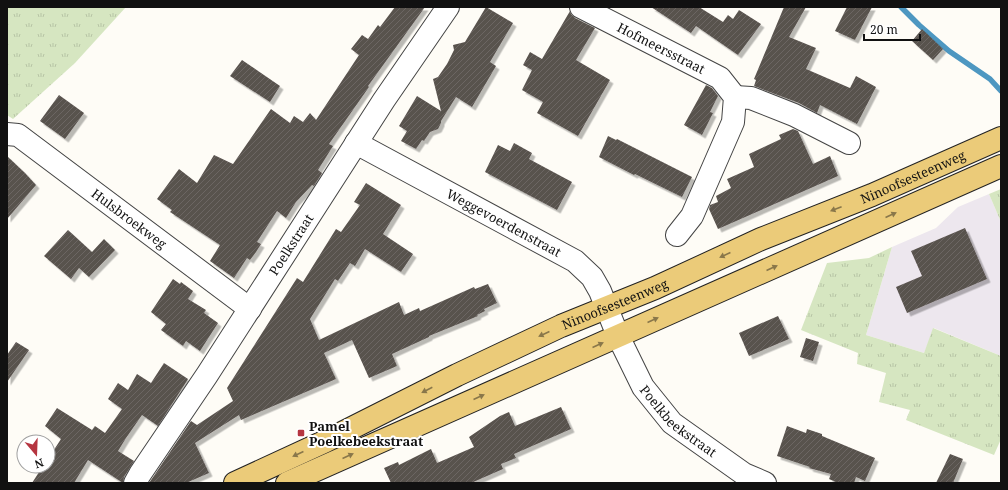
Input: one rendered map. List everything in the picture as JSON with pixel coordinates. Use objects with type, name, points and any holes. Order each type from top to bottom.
[{"type":"main road","name":"Ninoofsesteenweg","points":[[235,483],[326,441],[456,375],[606,307],[655,288],[760,239],[872,195],[1001,138]]},
{"type":"main road","name":"Ninoofsesteenweg","points":[[287,483],[1001,166]]},
{"type":"street","name":"Poelkstraat","points":[[135,483],[250,309],[384,100],[448,7]]},
{"type":"street","name":"Hofmeersstraat","points":[[581,7],[720,78],[735,97]]},
{"type":"street","points":[[677,235],[692,216],[733,122],[735,97],[751,98],[773,106],[849,143]]},
{"type":"street","name":"Hulsbroekweg","points":[[7,134],[18,135],[250,309]]},
{"type":"street","name":"Weggevoerdenstraat","points":[[356,143],[575,261],[592,277],[600,291],[618,336]]},
{"type":"street","name":"Poelkbeekstraat","points":[[618,336],[643,387],[672,423],[744,474],[765,483]]},
{"type":"shaded area","points":[[989,194],[1001,222],[1001,356],[934,328],[924,353],[866,335],[892,247],[936,228],[958,207]]},
{"type":"green space","points":[[7,7],[126,7],[75,63],[13,119],[7,115]]},
{"type":"green space","points":[[1001,189],[1001,222],[989,194]]},
{"type":"green space","points":[[892,247],[866,335],[924,353],[933,328],[1001,356],[1001,439],[994,455],[906,420],[910,410],[879,402],[886,373],[857,364],[858,353],[801,330],[827,263],[869,258]]},
{"type":"building","points":[[395,7],[425,7],[368,86],[369,87],[329,144],[333,146],[318,170],[322,173],[314,186],[312,185],[296,202],[286,218],[277,211],[257,242],[261,244],[256,252],[250,260],[247,258],[234,278],[210,261],[220,245],[170,212],[172,210],[157,199],[179,169],[197,183],[214,155],[233,164],[271,109],[290,123],[294,116],[303,122],[310,113],[316,120],[359,55],[351,49],[362,35],[368,39],[378,25],[380,27]]},
{"type":"building","points":[[486,7],[513,23],[490,62],[496,66],[472,107],[456,97],[441,121],[438,129],[430,132],[416,149],[401,141],[407,131],[399,126],[417,96],[441,111],[433,79],[438,77],[447,64],[454,50],[453,45],[465,42]]},
{"type":"building","points":[[651,7],[699,7],[723,22],[728,15],[733,19],[739,10],[761,24],[738,55],[696,26],[691,33]]},
{"type":"building","points":[[784,7],[806,7],[789,37],[816,48],[806,69],[850,88],[856,76],[876,87],[857,124],[820,105],[817,113],[799,103],[754,86],[756,80],[754,79]]},
{"type":"building","points":[[847,7],[872,7],[855,40],[835,31]]},
{"type":"building","points":[[570,11],[575,18],[595,28],[576,60],[610,80],[578,136],[537,113],[543,102],[522,90],[532,70],[523,65],[530,52],[542,59]]},
{"type":"building","points":[[922,29],[943,49],[933,60],[912,41]]},
{"type":"building","points":[[242,60],[280,86],[270,102],[230,76]]},
{"type":"building","points":[[706,85],[712,88],[718,96],[710,112],[713,113],[702,135],[684,125]]},
{"type":"building","points":[[59,95],[84,113],[65,139],[40,121]]},
{"type":"building","points":[[793,129],[798,131],[813,164],[830,156],[838,176],[718,229],[709,209],[710,205],[718,202],[716,196],[731,188],[727,179],[754,167],[749,154],[781,139],[779,135]]},
{"type":"building","points":[[608,136],[616,140],[617,139],[692,177],[682,197],[599,157]]},
{"type":"building","points":[[514,143],[532,153],[529,159],[572,182],[557,210],[485,172],[498,145],[510,151]]},
{"type":"building","points":[[7,156],[36,185],[7,219]]},
{"type":"building","points":[[366,183],[401,205],[383,234],[413,254],[401,272],[365,249],[355,266],[350,263],[338,281],[335,279],[310,319],[319,340],[399,302],[404,315],[419,308],[420,311],[474,287],[475,289],[488,284],[497,303],[484,309],[485,311],[477,315],[478,316],[429,336],[392,354],[397,366],[369,378],[352,340],[324,353],[336,379],[241,420],[239,415],[195,443],[209,473],[186,483],[149,483],[191,421],[197,425],[233,401],[227,388],[297,278],[303,282],[336,229],[341,232],[360,205],[354,202]]},
{"type":"building","points":[[965,228],[987,279],[907,313],[896,287],[922,276],[911,251]]},
{"type":"building","points":[[68,230],[92,252],[104,239],[115,250],[89,277],[79,268],[71,279],[44,256]]},
{"type":"building","points":[[173,279],[180,284],[181,282],[193,291],[188,299],[206,310],[204,313],[218,323],[200,351],[186,341],[183,346],[161,330],[166,324],[151,312]]},
{"type":"building","points":[[778,316],[789,339],[749,356],[739,333]]},
{"type":"building","points":[[806,338],[819,342],[813,361],[800,357]]},
{"type":"building","points":[[16,342],[29,350],[7,382],[7,355]]},
{"type":"building","points":[[164,363],[188,379],[158,426],[142,415],[126,438],[118,451],[134,461],[124,477],[123,483],[88,460],[74,483],[32,483],[38,474],[56,474],[56,447],[61,439],[45,426],[57,408],[92,430],[95,426],[105,433],[122,409],[108,399],[118,383],[128,390],[137,374],[151,383]]},
{"type":"building","points":[[561,407],[571,429],[514,454],[516,458],[501,464],[503,469],[471,483],[391,483],[384,468],[398,462],[399,465],[431,449],[437,463],[474,447],[469,437],[500,416],[509,412],[515,426]]},
{"type":"building","points":[[787,426],[806,433],[807,429],[822,434],[822,436],[875,458],[865,481],[856,477],[854,483],[838,483],[829,479],[831,474],[809,468],[810,467],[777,456]]},
{"type":"building","points":[[950,454],[963,459],[953,483],[936,483]]},
{"type":"waterway","points":[[901,7],[949,51],[990,79],[1001,91]]},
{"type":"place","name":"Pamel Poelkebeekstraat","points":[[301,433]]}]
